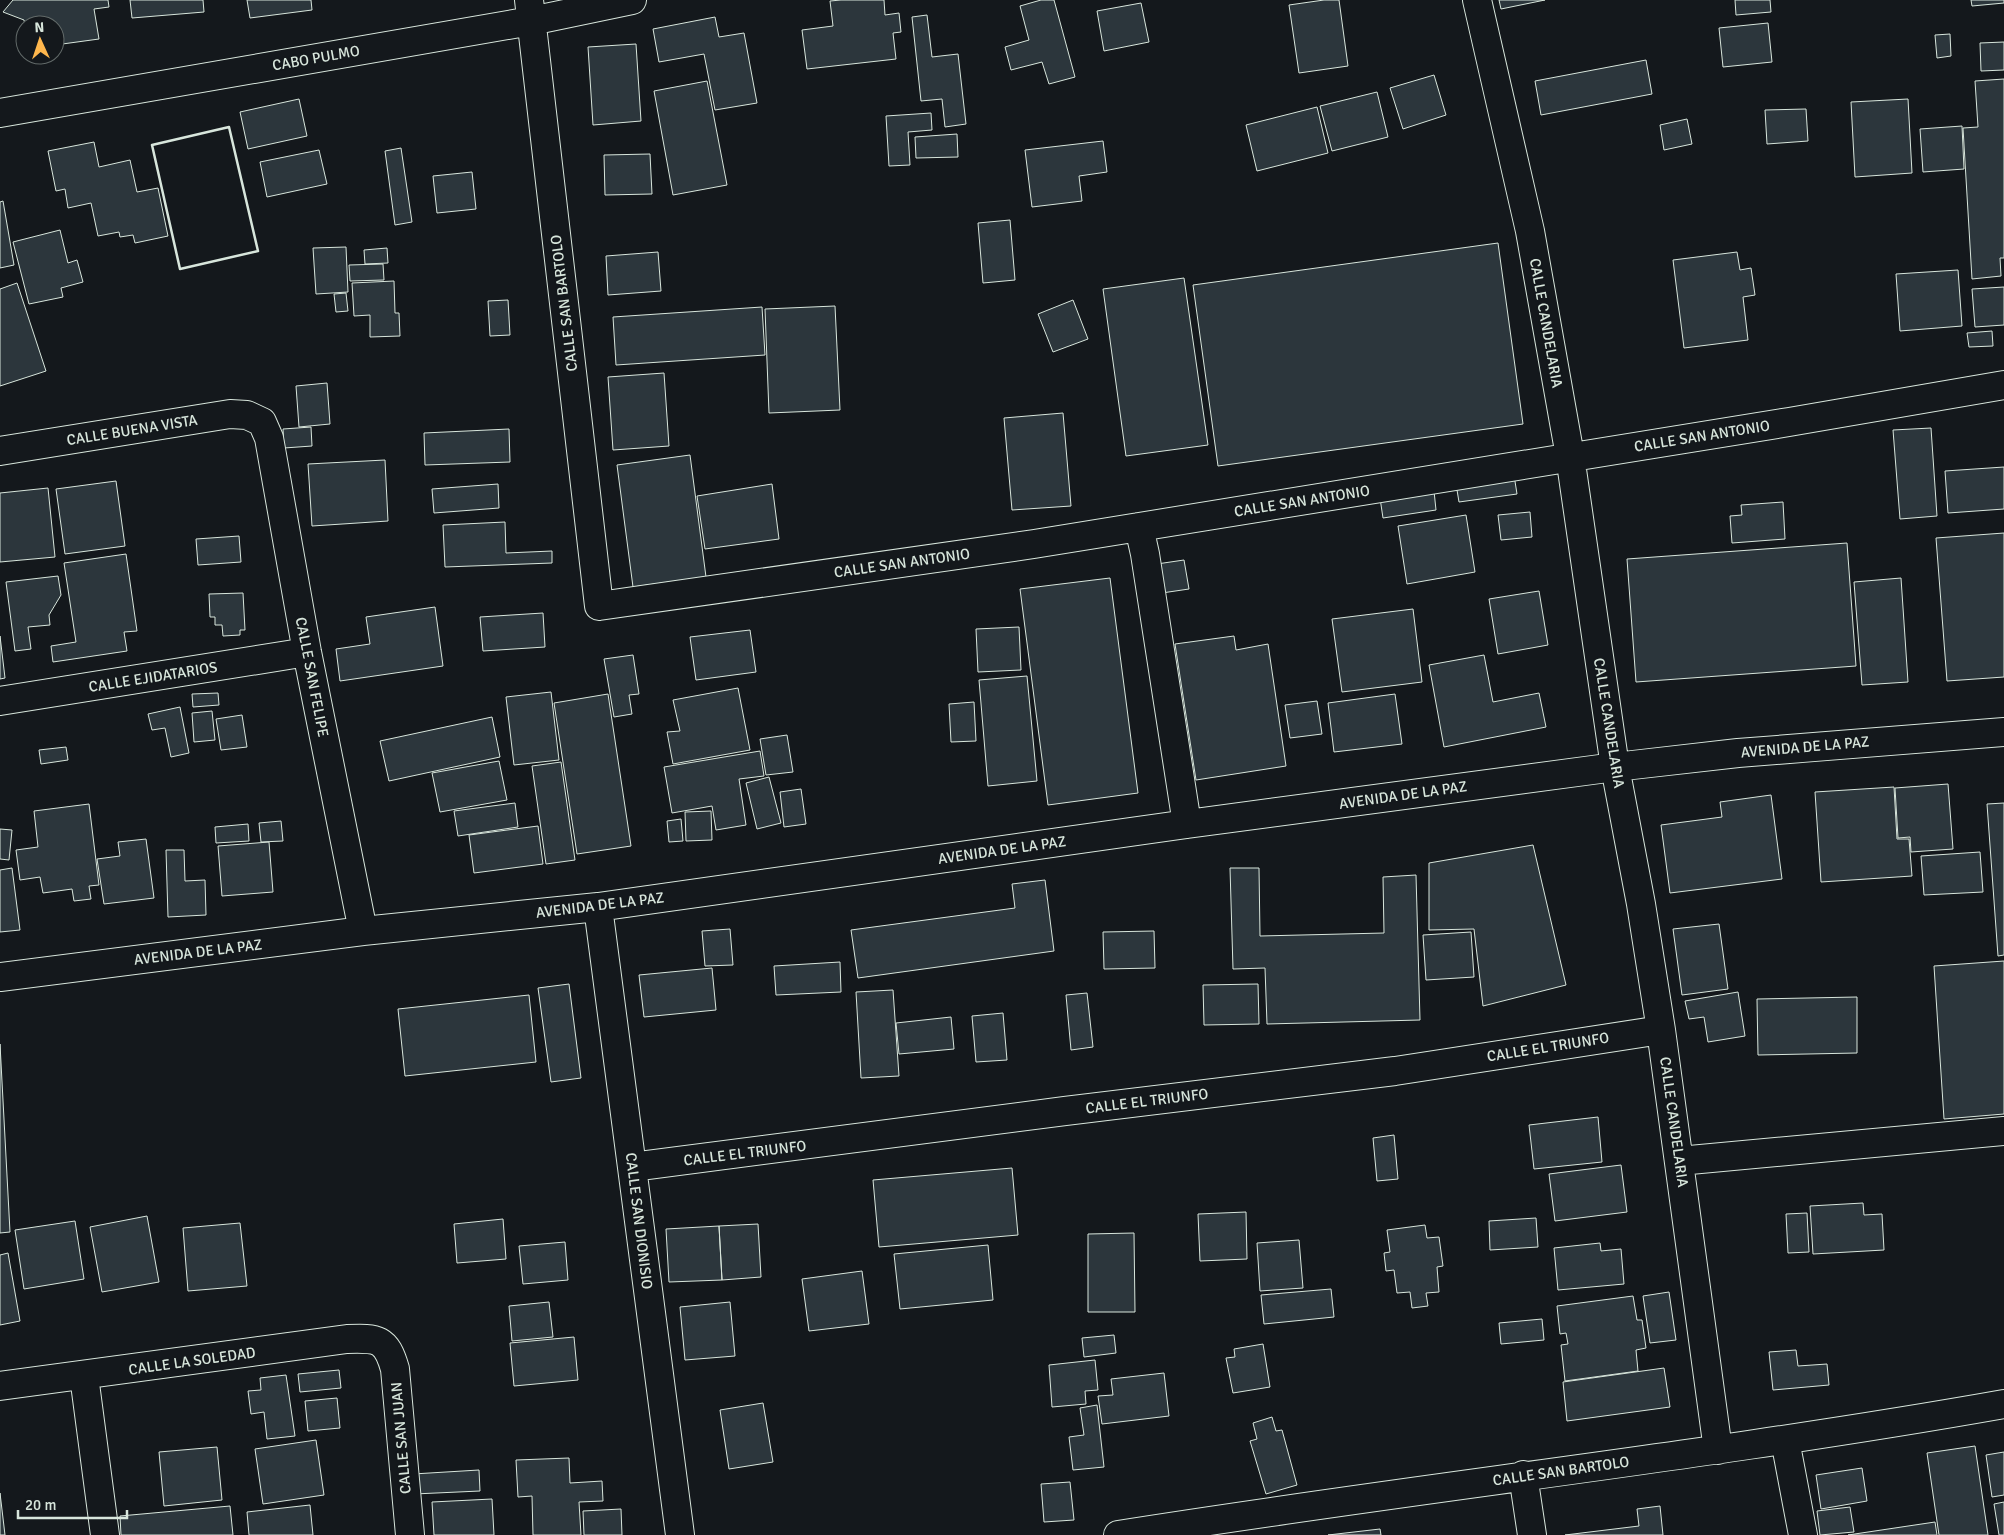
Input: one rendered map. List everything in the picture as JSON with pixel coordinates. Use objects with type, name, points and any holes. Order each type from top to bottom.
[{"type":"street","name":"CABO PULMO","points":[[0,113],[530,10],[632,0]]},
{"type":"street","name":"CALLE CANDELARIA","points":[[1476,0],[1530,231],[1570,456],[1615,767],[1641,904],[1661,1030],[1718,1450]]},
{"type":"street","name":"CALLE SAN BARTOLO","points":[[530,10],[599,606]]},
{"type":"street","name":"CALLE SAN ANTONIO","points":[[599,606],[1024,546],[2004,385]]},
{"type":"street","name":"CALLE BUENA VISTA","points":[[0,452],[230,414],[247,415],[262,422]]},
{"type":"street","name":"CALLE SAN FELIPE","points":[[262,422],[269,438],[306,652],[363,931]]},
{"type":"street","points":[[1139,527],[1145,554],[1187,824]]},
{"type":"street","name":"CALLE EJIDATARIOS","points":[[0,701],[306,652]]},
{"type":"street","name":"AVENIDA DE LA PAZ","points":[[0,977],[363,931],[598,907],[1187,824],[1615,767],[1738,753],[2004,732]]},
{"type":"street","name":"CALLE SAN DIONISIO","points":[[598,907],[680,1535]]},
{"type":"street","name":"CALLE EL TRIUNFO","points":[[632,1167],[1065,1111],[1395,1071],[1661,1030]]},
{"type":"street","points":[[1679,1161],[2004,1131]]},
{"type":"street","name":"CALLE LA SOLEDAD","points":[[0,1386],[347,1339],[368,1338],[384,1343]]},
{"type":"street","name":"CALLE SAN JUAN","points":[[384,1343],[390,1353],[395,1369],[410,1535]]},
{"type":"street","points":[[84,1376],[105,1535]]},
{"type":"street","name":"CALLE SAN BARTOLO","points":[[1118,1535],[1242,1525],[1523,1475],[1786,1440],[2004,1404]]},
{"type":"street","points":[[1786,1440],[1803,1535]]},
{"type":"street","points":[[1523,1475],[1532,1535]]},
{"type":"building","points":[[13,0],[108,0],[109,7],[94,9],[99,39],[65,44],[65,15],[15,15],[15,17],[3,12]]},
{"type":"building","points":[[130,0],[203,0],[204,12],[132,18]]},
{"type":"building","points":[[247,0],[311,0],[312,10],[250,18]]},
{"type":"building","points":[[884,0],[885,15],[899,13],[901,32],[893,33],[896,59],[807,69],[802,30],[833,26],[830,1]]},
{"type":"building","points":[[1041,0],[1054,0],[1075,77],[1049,84],[1042,62],[1011,70],[1005,47],[1029,40],[1020,6]]},
{"type":"building","points":[[1339,0],[1348,66],[1299,73],[1289,5]]},
{"type":"building","points":[[1499,0],[1545,0],[1501,9]]},
{"type":"building","points":[[1735,0],[1770,0],[1771,12],[1736,15]]},
{"type":"building","points":[[1971,0],[2004,0],[2004,3],[1972,6]]},
{"type":"building","points":[[1141,3],[1149,42],[1104,51],[1097,11]]},
{"type":"building","points":[[927,15],[932,57],[958,54],[966,124],[945,127],[942,99],[921,101],[912,17]]},
{"type":"building","points":[[715,17],[719,37],[744,33],[757,103],[715,110],[704,54],[659,62],[653,29]]},
{"type":"building","points":[[1768,23],[1772,62],[1723,67],[1719,28]]},
{"type":"building","points":[[1950,34],[1951,56],[1937,58],[1935,35]]},
{"type":"building","points":[[2004,42],[2004,70],[1981,71],[1980,43]]},
{"type":"building","points":[[636,44],[641,121],[593,125],[588,47]]},
{"type":"building","points":[[1646,60],[1652,94],[1541,115],[1535,81]]},
{"type":"building","points":[[1434,75],[1446,115],[1403,129],[1390,88]]},
{"type":"building","points":[[2004,79],[2004,258],[2000,258],[2001,276],[1972,279],[1963,128],[1978,127],[1975,81]]},
{"type":"building","points":[[707,81],[727,185],[673,195],[654,91]]},
{"type":"building","points":[[1377,92],[1388,137],[1332,151],[1320,106]]},
{"type":"building","points":[[299,99],[307,136],[248,149],[240,112]]},
{"type":"building","points":[[1908,99],[1912,173],[1855,177],[1851,102]]},
{"type":"building","points":[[1317,107],[1328,153],[1257,171],[1246,125]]},
{"type":"building","points":[[1806,109],[1808,141],[1767,144],[1765,110]]},
{"type":"building","points":[[931,113],[932,130],[908,132],[910,165],[889,166],[886,116]]},
{"type":"building","points":[[1687,119],[1692,144],[1664,150],[1660,125]]},
{"type":"building","points":[[1962,126],[1964,169],[1923,172],[1920,129]]},
{"type":"building","points":[[957,134],[958,157],[916,158],[915,137]]},
{"type":"building","points":[[1103,141],[1107,172],[1079,176],[1082,201],[1032,207],[1025,150]]},
{"type":"building","points":[[94,142],[99,167],[130,160],[137,192],[158,188],[168,236],[135,243],[133,235],[120,237],[119,232],[98,236],[91,203],[68,208],[65,189],[56,191],[48,151]]},
{"type":"building","points":[[401,148],[412,222],[395,225],[385,151]]},
{"type":"building","points":[[319,150],[327,184],[267,197],[260,162]]},
{"type":"building","points":[[650,154],[652,194],[605,195],[604,155]]},
{"type":"building","points":[[472,172],[476,209],[437,213],[433,176]]},
{"type":"building","points":[[3,201],[14,265],[0,268],[0,202]]},
{"type":"building","points":[[1010,220],[1015,280],[983,283],[978,223]]},
{"type":"building","points":[[60,230],[68,263],[77,260],[83,282],[61,288],[63,297],[29,304],[13,242]]},
{"type":"building","points":[[1498,243],[1523,424],[1218,466],[1193,285]]},
{"type":"building","points":[[346,247],[348,292],[316,294],[313,248]]},
{"type":"building","points":[[387,248],[388,263],[365,264],[364,250]]},
{"type":"building","points":[[658,252],[661,291],[608,295],[606,256]]},
{"type":"building","points":[[1737,252],[1740,270],[1751,268],[1755,295],[1743,297],[1748,340],[1684,348],[1673,260]]},
{"type":"building","points":[[383,264],[384,280],[350,281],[349,265]]},
{"type":"building","points":[[1958,270],[1962,326],[1900,331],[1896,274]]},
{"type":"building","points":[[1184,278],[1208,445],[1126,456],[1103,289]]},
{"type":"building","points":[[394,281],[395,313],[399,313],[400,336],[370,337],[370,315],[354,316],[352,283]]},
{"type":"building","points":[[17,283],[46,371],[0,386],[0,289]]},
{"type":"building","points":[[2004,287],[2004,325],[1975,327],[1972,289]]},
{"type":"building","points":[[346,293],[348,311],[336,312],[334,294]]},
{"type":"building","points":[[508,300],[510,335],[490,336],[488,301]]},
{"type":"building","points":[[1073,300],[1088,339],[1053,352],[1038,314]]},
{"type":"building","points":[[835,306],[840,410],[769,413],[765,309]]},
{"type":"building","points":[[762,307],[765,355],[616,365],[613,317]]},
{"type":"building","points":[[1992,331],[1993,346],[1969,347],[1967,333]]},
{"type":"building","points":[[664,373],[669,446],[613,450],[608,377]]},
{"type":"building","points":[[327,383],[330,424],[299,427],[296,386]]},
{"type":"building","points":[[1063,413],[1071,506],[1012,510],[1004,418]]},
{"type":"building","points":[[311,427],[312,446],[284,448],[283,429]]},
{"type":"building","points":[[1931,428],[1937,516],[1900,519],[1893,430]]},
{"type":"building","points":[[509,429],[510,462],[425,465],[424,433]]},
{"type":"building","points":[[690,455],[706,577],[633,587],[617,465]]},
{"type":"building","points":[[385,460],[388,521],[312,526],[308,464]]},
{"type":"building","points":[[2004,467],[2004,509],[1948,513],[1945,471]]},
{"type":"building","points":[[1514,475],[1517,494],[1459,502],[1456,484]]},
{"type":"building","points":[[116,481],[125,546],[65,554],[56,489]]},
{"type":"building","points":[[498,484],[499,508],[434,513],[432,489]]},
{"type":"building","points":[[772,484],[779,539],[705,549],[697,496]]},
{"type":"building","points":[[48,488],[55,557],[0,562],[0,493]]},
{"type":"building","points":[[1434,491],[1436,510],[1383,518],[1380,498]]},
{"type":"building","points":[[1783,502],[1785,539],[1732,543],[1730,516],[1742,515],[1741,505]]},
{"type":"building","points":[[1530,512],[1532,537],[1501,540],[1498,515]]},
{"type":"building","points":[[1466,515],[1475,572],[1407,584],[1398,526]]},
{"type":"building","points":[[505,522],[506,553],[552,551],[552,563],[445,567],[443,525]]},
{"type":"building","points":[[2004,533],[2004,677],[1947,681],[1936,538]]},
{"type":"building","points":[[239,536],[241,562],[198,565],[196,539]]},
{"type":"building","points":[[1847,543],[1856,666],[1636,682],[1627,559]]},
{"type":"building","points":[[126,554],[137,631],[124,632],[127,651],[53,662],[51,646],[76,642],[64,563]]},
{"type":"building","points":[[1184,560],[1189,589],[1155,594],[1150,565]]},
{"type":"building","points":[[58,576],[61,595],[49,615],[50,625],[28,627],[31,649],[15,651],[6,582]]},
{"type":"building","points":[[1110,578],[1138,793],[1048,805],[1020,589]]},
{"type":"building","points":[[1901,578],[1908,682],[1862,685],[1854,582]]},
{"type":"building","points":[[1539,591],[1548,645],[1498,654],[1489,599]]},
{"type":"building","points":[[243,593],[245,630],[240,630],[240,635],[223,636],[222,625],[215,625],[215,617],[210,617],[209,594]]},
{"type":"building","points":[[435,607],[443,666],[340,681],[336,649],[370,644],[366,617]]},
{"type":"building","points":[[1413,609],[1422,682],[1342,692],[1332,619]]},
{"type":"building","points":[[543,613],[545,647],[483,651],[480,617]]},
{"type":"building","points":[[1019,627],[1021,670],[978,672],[976,629]]},
{"type":"building","points":[[750,630],[756,672],[696,680],[690,637]]},
{"type":"building","points":[[0,636],[5,678],[0,679]]},
{"type":"building","points":[[1234,636],[1236,650],[1268,644],[1286,766],[1196,780],[1175,644]]},
{"type":"building","points":[[633,655],[639,694],[629,695],[632,714],[614,717],[604,659]]},
{"type":"building","points":[[1484,655],[1493,702],[1539,693],[1546,727],[1444,747],[1429,665]]},
{"type":"building","points":[[1027,676],[1037,781],[988,786],[979,680]]},
{"type":"building","points":[[738,688],[750,750],[673,764],[667,732],[680,731],[673,700]]},
{"type":"building","points":[[551,692],[559,760],[514,765],[506,697]]},
{"type":"building","points":[[218,693],[219,705],[193,707],[192,694]]},
{"type":"building","points":[[608,694],[631,846],[577,854],[554,703]]},
{"type":"building","points":[[1395,694],[1402,744],[1334,752],[1328,703]]},
{"type":"building","points":[[1317,701],[1322,734],[1290,738],[1285,705]]},
{"type":"building","points":[[974,702],[976,741],[951,742],[949,704]]},
{"type":"building","points":[[180,707],[189,753],[171,757],[165,728],[152,730],[148,714]]},
{"type":"building","points":[[212,711],[215,740],[194,742],[192,713]]},
{"type":"building","points":[[242,715],[247,747],[221,750],[216,719]]},
{"type":"building","points":[[492,717],[500,757],[389,781],[380,741]]},
{"type":"building","points":[[787,735],[793,772],[766,775],[760,739]]},
{"type":"building","points":[[66,747],[68,760],[41,764],[39,750]]},
{"type":"building","points":[[760,751],[764,776],[739,779],[746,825],[716,830],[712,806],[672,813],[664,767]]},
{"type":"building","points":[[499,761],[507,800],[440,812],[432,773]]},
{"type":"building","points":[[561,762],[575,860],[546,864],[532,766]]},
{"type":"building","points":[[769,777],[781,823],[757,829],[746,783]]},
{"type":"building","points":[[1948,784],[1953,849],[1911,852],[1910,837],[1898,838],[1895,788]]},
{"type":"building","points":[[1894,787],[1897,839],[1909,839],[1912,876],[1821,882],[1815,792]]},
{"type":"building","points":[[801,789],[806,824],[784,827],[780,792]]},
{"type":"building","points":[[1771,795],[1782,879],[1670,893],[1661,825],[1722,817],[1720,802]]},
{"type":"building","points":[[515,803],[518,827],[458,836],[454,811]]},
{"type":"building","points":[[2004,803],[2004,955],[1998,956],[1987,804]]},
{"type":"building","points":[[89,804],[99,885],[89,886],[91,899],[74,901],[72,889],[43,893],[40,877],[20,880],[16,850],[38,847],[34,811]]},
{"type":"building","points":[[711,811],[712,840],[686,841],[685,812]]},
{"type":"building","points":[[681,819],[683,841],[669,842],[667,821]]},
{"type":"building","points":[[281,821],[283,841],[261,842],[259,823]]},
{"type":"building","points":[[248,824],[249,841],[216,843],[215,827]]},
{"type":"building","points":[[538,826],[543,864],[474,873],[469,835]]},
{"type":"building","points":[[0,829],[12,830],[9,860],[0,859]]},
{"type":"building","points":[[146,839],[154,898],[104,904],[97,859],[120,856],[118,842]]},
{"type":"building","points":[[269,842],[273,892],[222,896],[218,846]]},
{"type":"building","points":[[1533,845],[1566,985],[1483,1006],[1474,929],[1429,930],[1429,863]]},
{"type":"building","points":[[166,850],[184,850],[185,881],[205,880],[206,915],[168,917]]},
{"type":"building","points":[[1980,852],[1983,892],[1924,895],[1921,856]]},
{"type":"building","points":[[12,868],[20,930],[0,932],[0,870]]},
{"type":"building","points":[[1230,868],[1259,868],[1260,936],[1384,933],[1383,877],[1416,875],[1420,1020],[1267,1024],[1265,968],[1233,969]]},
{"type":"building","points":[[1045,880],[1054,951],[858,978],[851,930],[1015,908],[1012,884]]},
{"type":"building","points":[[1719,924],[1728,989],[1682,995],[1673,929]]},
{"type":"building","points":[[730,929],[733,965],[705,966],[702,931]]},
{"type":"building","points":[[1154,931],[1155,968],[1104,969],[1103,932]]},
{"type":"building","points":[[1471,932],[1474,977],[1426,980],[1423,935]]},
{"type":"building","points":[[2004,961],[2004,1114],[1944,1119],[1934,966]]},
{"type":"building","points":[[840,962],[841,992],[776,995],[774,966]]},
{"type":"building","points":[[712,968],[716,1010],[644,1017],[639,975]]},
{"type":"building","points":[[569,984],[581,1078],[551,1082],[538,988]]},
{"type":"building","points":[[1258,984],[1259,1024],[1204,1025],[1203,985]]},
{"type":"building","points":[[893,990],[899,1076],[861,1078],[856,992]]},
{"type":"building","points":[[1738,992],[1745,1036],[1708,1042],[1704,1017],[1689,1019],[1685,1001]]},
{"type":"building","points":[[1087,993],[1093,1047],[1071,1050],[1066,995]]},
{"type":"building","points":[[529,995],[536,1062],[405,1076],[398,1009]]},
{"type":"building","points":[[1857,997],[1857,1053],[1758,1055],[1757,999]]},
{"type":"building","points":[[1003,1013],[1007,1060],[976,1062],[972,1016]]},
{"type":"building","points":[[951,1017],[954,1049],[899,1054],[896,1023]]},
{"type":"building","points":[[0,1044],[10,1232],[0,1233]]},
{"type":"building","points":[[1598,1117],[1602,1162],[1534,1169],[1529,1125]]},
{"type":"building","points":[[1394,1135],[1398,1179],[1377,1181],[1373,1138]]},
{"type":"building","points":[[1621,1165],[1627,1212],[1555,1221],[1549,1174]]},
{"type":"building","points":[[1012,1168],[1018,1235],[879,1247],[873,1180]]},
{"type":"building","points":[[1863,1203],[1864,1215],[1882,1214],[1884,1250],[1813,1254],[1810,1206]]},
{"type":"building","points":[[1246,1212],[1247,1259],[1200,1261],[1198,1214]]},
{"type":"building","points":[[1807,1213],[1809,1252],[1788,1253],[1786,1214]]},
{"type":"building","points":[[147,1216],[159,1282],[102,1292],[90,1227]]},
{"type":"building","points":[[1536,1218],[1538,1247],[1490,1250],[1489,1221]]},
{"type":"building","points":[[503,1219],[506,1259],[457,1263],[454,1224]]},
{"type":"building","points":[[75,1221],[84,1279],[24,1289],[15,1230]]},
{"type":"building","points":[[240,1223],[247,1286],[188,1291],[183,1228]]},
{"type":"building","points":[[758,1224],[761,1277],[722,1280],[719,1226]]},
{"type":"building","points":[[1425,1225],[1427,1238],[1439,1237],[1443,1266],[1437,1267],[1439,1292],[1426,1293],[1428,1306],[1412,1308],[1410,1292],[1397,1293],[1394,1270],[1386,1271],[1384,1253],[1390,1252],[1387,1230]]},
{"type":"building","points":[[719,1226],[722,1280],[669,1282],[666,1229]]},
{"type":"building","points":[[1134,1233],[1135,1312],[1088,1312],[1088,1234]]},
{"type":"building","points":[[1299,1240],[1303,1288],[1260,1291],[1257,1243]]},
{"type":"building","points":[[565,1242],[568,1280],[523,1284],[519,1246]]},
{"type":"building","points":[[1600,1243],[1601,1251],[1621,1249],[1624,1284],[1558,1290],[1554,1248]]},
{"type":"building","points":[[988,1245],[993,1300],[900,1309],[894,1254]]},
{"type":"building","points":[[8,1253],[20,1321],[0,1325],[0,1255]]},
{"type":"building","points":[[862,1271],[869,1324],[809,1331],[802,1279]]},
{"type":"building","points":[[1331,1289],[1334,1317],[1264,1324],[1261,1295]]},
{"type":"building","points":[[1669,1292],[1676,1340],[1650,1343],[1643,1296]]},
{"type":"building","points":[[1633,1296],[1637,1320],[1642,1320],[1646,1348],[1636,1350],[1638,1371],[1565,1381],[1561,1345],[1568,1344],[1566,1333],[1560,1334],[1557,1306]]},
{"type":"building","points":[[549,1302],[553,1337],[512,1341],[509,1306]]},
{"type":"building","points":[[730,1302],[735,1356],[685,1360],[680,1307]]},
{"type":"building","points":[[1542,1319],[1544,1340],[1501,1344],[1499,1323]]},
{"type":"building","points":[[1114,1335],[1116,1353],[1084,1357],[1082,1338]]},
{"type":"building","points":[[574,1337],[578,1380],[514,1386],[510,1343]]},
{"type":"building","points":[[1263,1344],[1270,1387],[1233,1393],[1226,1358],[1235,1357],[1234,1349]]},
{"type":"building","points":[[1796,1350],[1798,1366],[1827,1364],[1829,1385],[1773,1390],[1769,1352]]},
{"type":"building","points":[[1095,1360],[1098,1390],[1085,1391],[1086,1404],[1052,1407],[1049,1365]]},
{"type":"building","points":[[1664,1368],[1670,1407],[1567,1421],[1563,1382]]},
{"type":"building","points":[[339,1370],[341,1388],[300,1392],[298,1374]]},
{"type":"building","points":[[1164,1373],[1169,1416],[1102,1424],[1098,1396],[1113,1395],[1111,1379]]},
{"type":"building","points":[[286,1375],[295,1436],[267,1439],[264,1412],[251,1414],[248,1391],[261,1390],[260,1378]]},
{"type":"building","points":[[337,1398],[340,1428],[308,1431],[305,1401]]},
{"type":"building","points":[[763,1403],[773,1462],[729,1469],[720,1410]]},
{"type":"building","points":[[1097,1405],[1104,1467],[1073,1470],[1069,1437],[1084,1435],[1080,1408]]},
{"type":"building","points":[[1272,1417],[1276,1431],[1282,1430],[1297,1485],[1266,1494],[1250,1441],[1257,1439],[1253,1423]]},
{"type":"building","points":[[316,1440],[324,1495],[263,1504],[255,1449]]},
{"type":"building","points":[[1975,1446],[1988,1535],[1939,1535],[1927,1453]]},
{"type":"building","points":[[217,1447],[222,1500],[164,1506],[159,1452]]},
{"type":"building","points":[[2004,1452],[2004,1495],[1992,1497],[1986,1455]]},
{"type":"building","points":[[569,1458],[570,1483],[602,1481],[603,1501],[579,1502],[581,1535],[533,1535],[532,1496],[518,1497],[516,1460]]},
{"type":"building","points":[[1862,1468],[1867,1501],[1821,1509],[1816,1475]]},
{"type":"building","points":[[479,1470],[480,1491],[414,1494],[413,1474]]},
{"type":"building","points":[[1070,1482],[1074,1520],[1044,1522],[1041,1484]]},
{"type":"building","points":[[0,1493],[5,1535],[0,1535]]},
{"type":"building","points":[[492,1499],[494,1535],[434,1535],[432,1502]]},
{"type":"building","points":[[2004,1502],[2004,1535],[1999,1535],[1994,1504]]},
{"type":"building","points":[[310,1505],[313,1535],[249,1535],[247,1512]]},
{"type":"building","points":[[230,1506],[233,1535],[121,1535],[120,1516]]},
{"type":"building","points":[[1660,1506],[1663,1535],[1565,1535],[1639,1526],[1637,1509]]},
{"type":"building","points":[[1850,1507],[1854,1532],[1820,1535],[1817,1511]]},
{"type":"building","points":[[621,1509],[622,1535],[584,1535],[583,1511]]},
{"type":"building","points":[[1935,1522],[1937,1535],[1848,1535]]},
{"type":"building","points":[[1380,1529],[1381,1535],[1328,1535]]},
{"type":"wall","points":[[229,127],[258,251],[180,269],[152,145],[229,127]]}]
